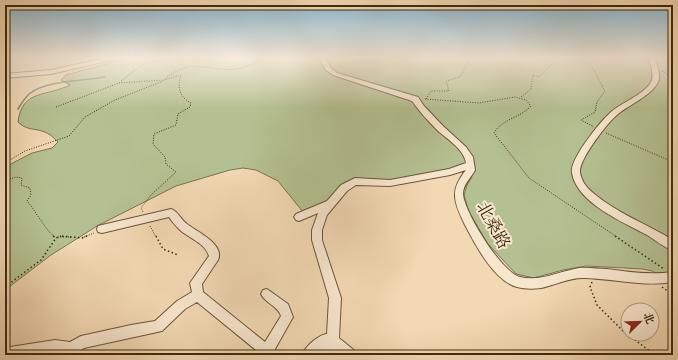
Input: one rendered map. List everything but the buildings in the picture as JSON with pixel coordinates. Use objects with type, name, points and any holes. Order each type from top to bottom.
[{"type":"street","points":[[5,76],[19,75]]},
{"type":"street","points":[[323,355],[333,341],[335,298],[317,240],[317,230],[323,213],[344,188],[355,180],[390,183],[450,172],[470,165],[469,157],[463,149],[430,118],[415,99],[338,75]]},
{"type":"street","points":[[656,75],[654,83],[628,105],[614,113],[598,129],[577,163],[576,173],[581,188],[594,200],[614,213],[664,239],[673,246]]},
{"type":"street","name":"北桑路","points":[[470,165],[471,170],[459,186],[459,197],[466,216],[492,261],[504,274],[516,282],[535,284],[581,273],[654,279],[670,274]]},
{"type":"street","points":[[299,217],[308,215],[330,204]]},
{"type":"street","points":[[102,229],[171,213],[185,229],[204,240],[213,251],[214,257],[196,283],[198,295],[270,353],[287,317],[284,308],[267,294]]},
{"type":"street","points":[[10,355],[10,353],[55,346],[72,349],[81,342],[131,331],[158,327],[181,305],[198,295]]},
{"type":"street","points":[[308,355],[325,340],[333,341],[351,355]]},
{"type":"path","points":[[119,83],[129,75]]},
{"type":"path","points":[[56,107],[119,83],[164,80],[170,75]]},
{"type":"path","points":[[5,163],[25,151],[69,136],[85,117],[115,100],[164,80],[181,75],[177,86],[178,92],[185,101],[191,103],[190,107],[178,114],[176,125],[154,134],[153,144],[162,154],[166,164],[176,172],[151,195],[141,208],[163,249],[178,255]]},
{"type":"path","points":[[425,100],[431,91],[449,91],[446,82],[448,78],[460,77],[461,75]]},
{"type":"path","points":[[521,98],[523,94],[531,90],[533,75],[539,77],[541,75]]},
{"type":"path","points":[[598,75],[605,91],[597,102],[595,112],[581,120],[673,162]]},
{"type":"path","points":[[673,91],[670,95],[670,101],[673,103]]},
{"type":"path","points":[[415,99],[479,102],[503,98],[521,98],[530,103],[531,106],[528,111],[504,122],[496,128],[494,133],[529,178],[670,274]]},
{"type":"path","points":[[5,182],[16,178],[22,178],[21,185],[30,188],[31,190],[31,195],[27,201],[38,214],[49,233],[56,238]]},
{"type":"path","points":[[5,287],[40,260],[56,238],[61,236],[82,238],[102,229]]},
{"type":"path","points":[[596,274],[590,287],[597,305],[623,331],[655,355]]},
{"type":"path","points":[[654,279],[673,295]]},
{"type":"green space","points":[[66,75],[673,75],[673,285],[652,271],[643,269],[586,266],[563,270],[534,278],[516,274],[488,244],[469,212],[464,195],[467,185],[472,177],[453,168],[408,180],[353,184],[323,207],[303,212],[278,181],[256,170],[243,168],[230,170],[176,186],[97,226],[51,255],[5,290],[5,167],[32,153],[52,148],[58,142],[47,133],[26,128],[21,125],[18,122],[20,111],[24,104],[30,99],[70,85],[61,80]]},
{"type":"waterway","points":[[18,109],[29,94],[36,89],[66,82],[105,77]]}]
